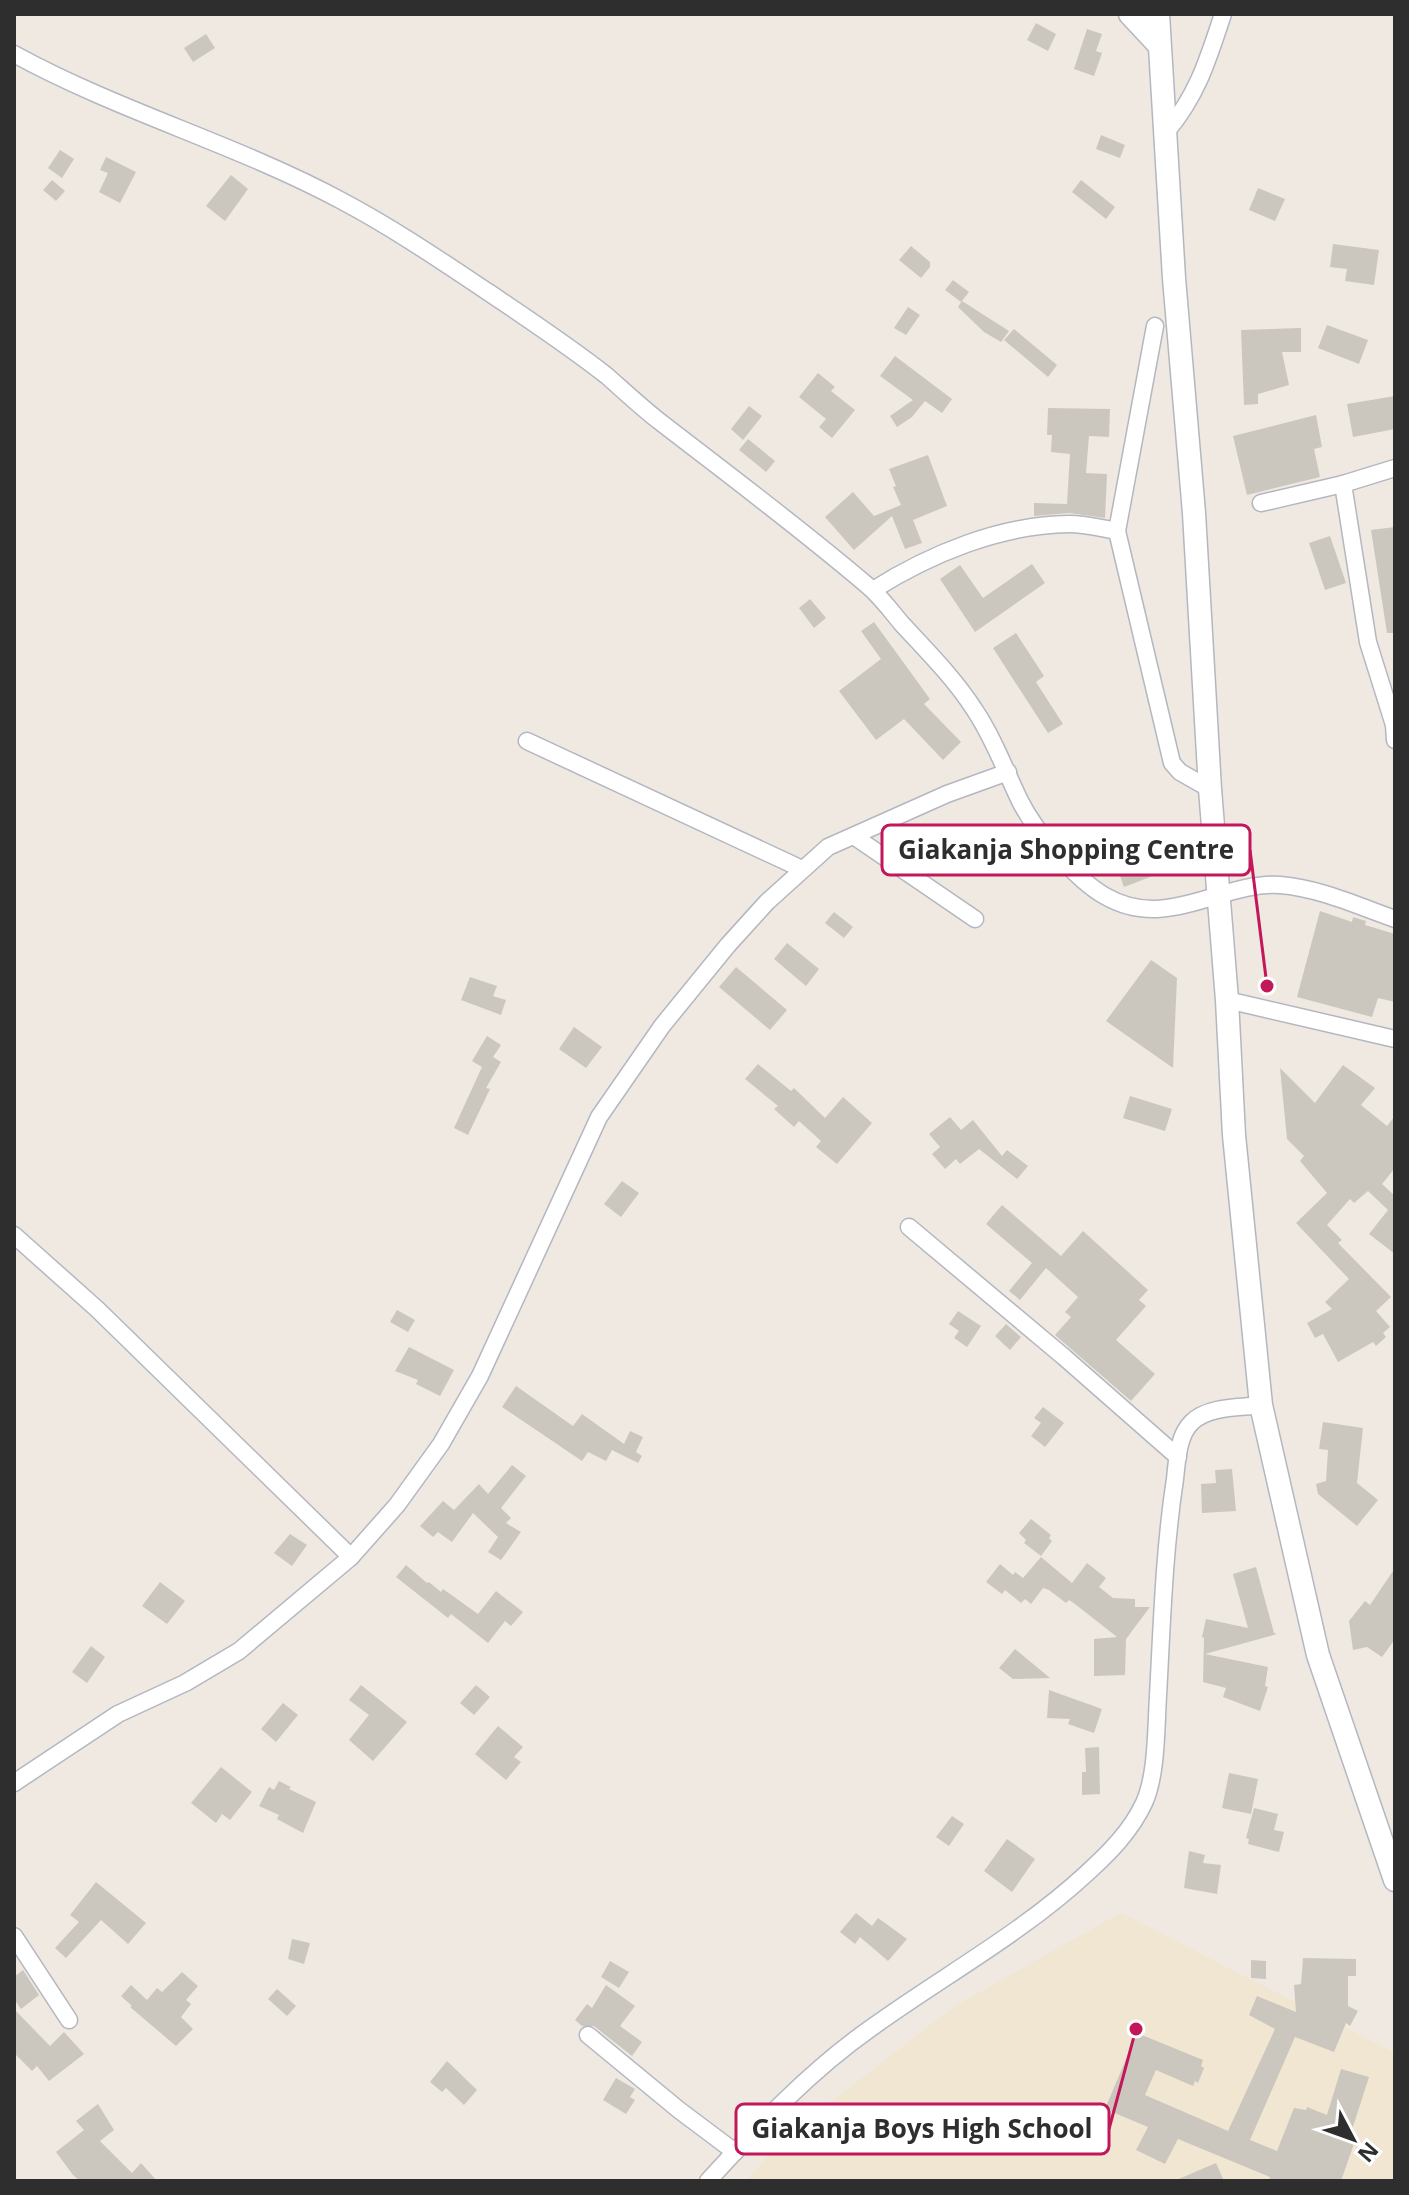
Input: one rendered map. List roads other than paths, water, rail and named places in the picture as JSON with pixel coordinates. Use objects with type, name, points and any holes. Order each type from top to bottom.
[{"type":"main road","points":[[1130,14],[1159,45]]},
{"type":"main road","points":[[1158,14],[1235,1151],[1261,1405],[1318,1655],[1395,1880]]},
{"type":"street","points":[[1167,131],[1187,107],[1206,65],[1223,14]]},
{"type":"street","points":[[14,54],[137,113],[287,173],[401,234],[536,324],[607,376],[873,590],[938,662],[975,710],[1021,804],[1072,868],[1104,895],[1130,906],[1164,909],[1264,885],[1283,885],[1320,893],[1395,919]]},
{"type":"street","points":[[1155,326],[1117,531],[1172,763],[1180,772],[1210,789]]},
{"type":"street","points":[[1261,503],[1395,468]]},
{"type":"street","points":[[1343,484],[1368,642],[1394,725],[1395,740]]},
{"type":"street","points":[[873,590],[919,564],[968,544],[1012,531],[1071,524],[1117,531]]},
{"type":"street","points":[[527,741],[802,869]]},
{"type":"street","points":[[14,1783],[118,1714],[185,1683],[239,1651],[294,1608],[351,1557],[397,1505],[441,1444],[480,1376],[599,1117],[631,1068],[728,945],[767,902],[828,847],[947,794],[1008,772]]},
{"type":"street","points":[[855,837],[975,919]]},
{"type":"street","points":[[1227,1000],[1395,1039]]},
{"type":"street","points":[[909,1227],[1178,1457]]},
{"type":"street","points":[[14,1235],[97,1309],[351,1557]]},
{"type":"street","points":[[708,2181],[814,2073],[869,2029],[1043,1911],[1101,1860],[1130,1826],[1145,1802],[1155,1740],[1167,1527],[1178,1457],[1188,1425],[1201,1414],[1261,1405]]},
{"type":"street","points":[[14,1936],[69,2020]]},
{"type":"street","points":[[588,2035],[735,2152]]},
{"type":"place","name":"Giakanja Shopping Centre","points":[[1267,986]]},
{"type":"place","name":"Giakanja Boys High School","points":[[1136,2029]]}]
